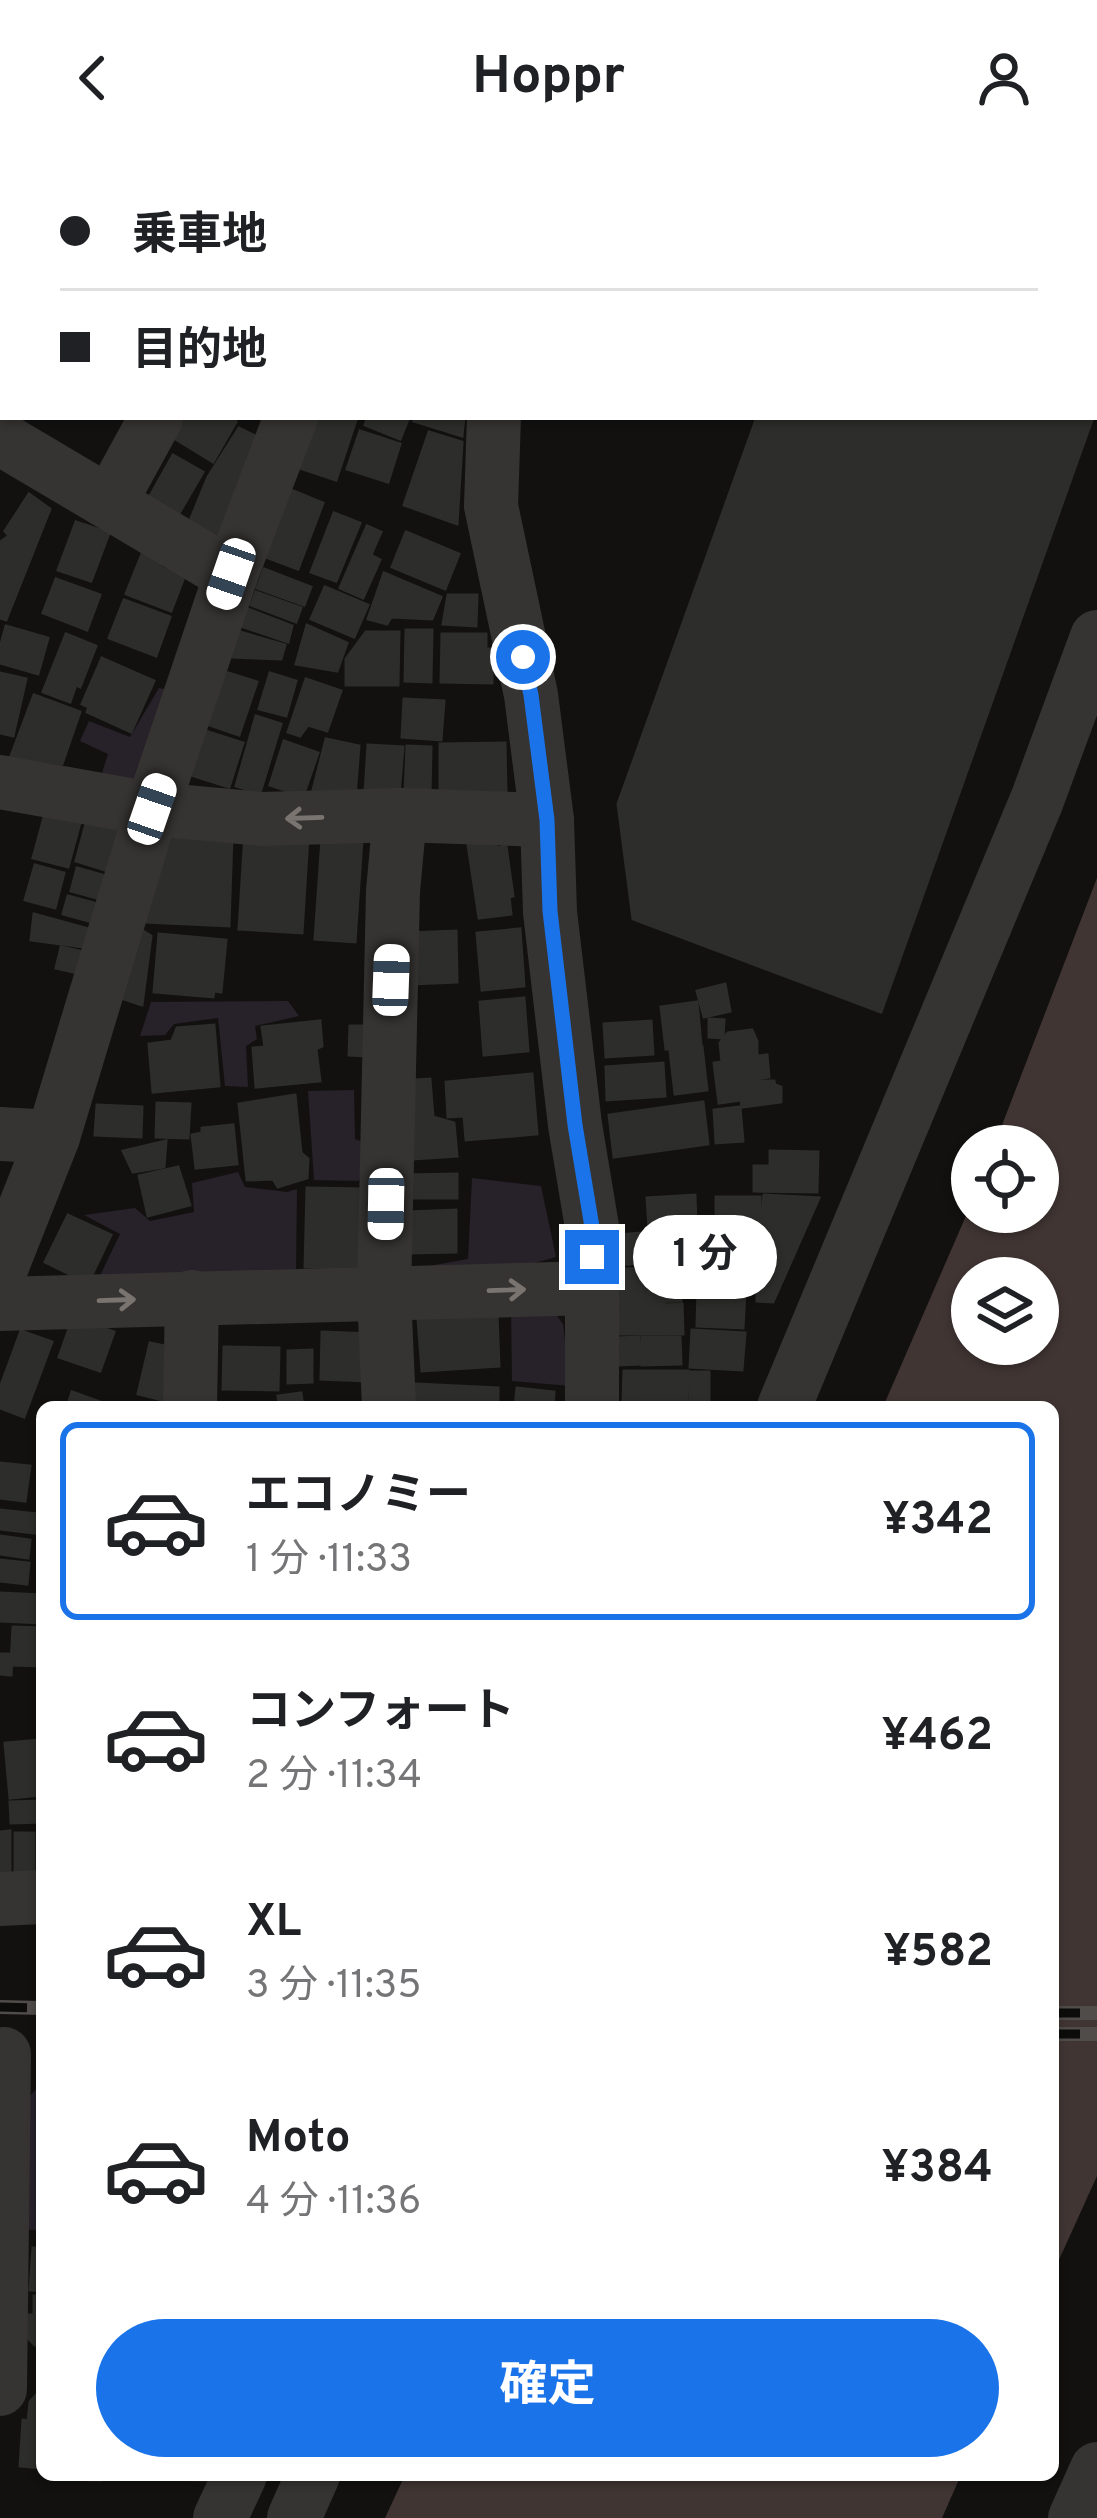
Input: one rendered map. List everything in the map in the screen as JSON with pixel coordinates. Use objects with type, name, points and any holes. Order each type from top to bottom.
[{"type":"street","points":[[110,502],[155,420]]},
{"type":"street","points":[[0,1271],[26,1135],[152,809],[231,574],[290,420]]},
{"type":"street","points":[[494,420],[491,506],[531,695],[547,820],[550,911],[592,1227],[592,1401]]},
{"type":"street","points":[[0,438],[231,574]]},
{"type":"street","points":[[786,1401],[1036,800],[1097,637]]},
{"type":"street","points":[[0,782],[152,809],[262,819],[400,815],[547,820]]},
{"type":"street","points":[[389,1401],[384,1294],[393,891],[400,815]]},
{"type":"street","points":[[0,1304],[592,1288]]},
{"type":"street","points":[[190,1401],[192,1297]]},
{"type":"street","points":[[0,1899],[36,1897]]},
{"type":"street","points":[[0,2389],[15,2054]]},
{"type":"street","points":[[0,2368],[36,2371]]},
{"type":"street","points":[[1075,2518],[1097,2469]]},
{"type":"street","points":[[220,2518],[237,2481]]},
{"type":"street","points":[[294,2518],[310,2481]]},
{"type":"shaded area","points":[[159,688],[180,692],[138,785],[98,785],[108,754],[80,741],[89,721],[130,737]]},
{"type":"shaded area","points":[[1097,878],[1097,2176],[1059,2260],[1059,1401],[886,1401],[959,1233],[1059,1233],[1059,1125],[1002,1125]]},
{"type":"shaded area","points":[[288,1001],[299,1016],[255,1026],[257,1039],[246,1046],[248,1087],[225,1086],[218,1018],[174,1024],[165,1035],[140,1036],[151,1002]]},
{"type":"shaded area","points":[[354,1090],[355,1139],[368,1144],[359,1181],[314,1180],[308,1091]]},
{"type":"shaded area","points":[[238,1172],[245,1187],[297,1189],[296,1274],[98,1280],[120,1234],[84,1215],[135,1208],[150,1221],[194,1212],[192,1183]]},
{"type":"shaded area","points":[[472,1178],[541,1186],[556,1257],[481,1278],[412,1269],[468,1259]]},
{"type":"shaded area","points":[[546,1302],[563,1324],[570,1386],[512,1381],[511,1306]]},
{"type":"shaded area","points":[[36,2089],[36,2230],[25,2229],[28,2098]]},
{"type":"shaded area","points":[[402,2481],[958,2481],[942,2518],[385,2518]]},
{"type":"building","points":[[185,420],[236,422],[213,462],[174,438]]},
{"type":"building","points":[[310,420],[356,420],[336,480],[294,466]]},
{"type":"building","points":[[367,420],[408,420],[400,439],[365,425]]},
{"type":"building","points":[[464,420],[462,436],[414,421]]},
{"type":"building","points":[[756,420],[1092,420],[881,1012],[633,919],[618,804]]},
{"type":"building","points":[[239,428],[271,444],[233,528],[208,537],[187,528],[208,477]]},
{"type":"building","points":[[360,431],[400,444],[388,482],[347,469]]},
{"type":"building","points":[[429,432],[462,442],[457,524],[404,505]]},
{"type":"building","points":[[173,455],[203,472],[178,515],[149,498]]},
{"type":"building","points":[[281,486],[323,503],[298,569],[255,553]]},
{"type":"building","points":[[29,494],[50,509],[6,620],[0,618],[0,542],[9,536],[5,531]]},
{"type":"building","points":[[334,513],[360,523],[336,581],[311,572]]},
{"type":"building","points":[[76,522],[109,533],[91,581],[58,570]]},
{"type":"building","points":[[367,526],[381,532],[371,555],[380,560],[363,598],[340,588]]},
{"type":"building","points":[[406,532],[459,554],[445,589],[392,567]]},
{"type":"building","points":[[142,554],[184,577],[171,611],[126,594]]},
{"type":"building","points":[[264,569],[311,587],[304,605],[257,588]]},
{"type":"building","points":[[384,573],[441,597],[432,619],[391,617],[387,624],[368,619]]},
{"type":"building","points":[[56,579],[100,595],[87,630],[43,613]]},
{"type":"building","points":[[325,587],[368,605],[354,637],[311,619]]},
{"type":"building","points":[[256,592],[301,608],[296,622],[251,605]]},
{"type":"building","points":[[448,595],[477,595],[476,626],[443,624]]},
{"type":"building","points":[[124,600],[170,617],[156,656],[109,638]]},
{"type":"building","points":[[245,608],[292,626],[288,642],[238,625]]},
{"type":"building","points":[[307,625],[347,643],[337,671],[296,664]]},
{"type":"building","points":[[6,626],[48,638],[38,674],[0,663]]},
{"type":"building","points":[[406,630],[432,630],[431,682],[405,681]]},
{"type":"building","points":[[240,632],[285,645],[281,659],[232,657]]},
{"type":"building","points":[[366,632],[399,632],[398,685],[346,685],[346,659]]},
{"type":"building","points":[[66,634],[96,646],[70,702],[43,692]]},
{"type":"building","points":[[442,634],[486,634],[486,649],[492,649],[492,683],[441,682]]},
{"type":"building","points":[[102,658],[154,681],[131,732],[87,712],[89,707],[82,704]]},
{"type":"building","points":[[225,672],[257,682],[239,735],[207,724]]},
{"type":"building","points":[[0,673],[26,679],[13,736],[0,733]]},
{"type":"building","points":[[270,673],[296,681],[286,716],[259,709]]},
{"type":"building","points":[[306,679],[341,691],[327,731],[308,725],[300,736],[288,732]]},
{"type":"building","points":[[34,695],[80,712],[62,764],[11,756]]},
{"type":"building","points":[[404,699],[444,701],[441,740],[402,737]]},
{"type":"building","points":[[256,716],[281,724],[260,793],[236,786]]},
{"type":"building","points":[[199,729],[243,743],[229,787],[185,773]]},
{"type":"building","points":[[326,739],[359,746],[355,797],[311,798]]},
{"type":"building","points":[[284,741],[318,753],[303,796],[270,785]]},
{"type":"building","points":[[505,743],[506,794],[440,795],[440,744]]},
{"type":"building","points":[[368,745],[403,747],[399,795],[365,793]]},
{"type":"building","points":[[407,746],[431,747],[430,794],[405,793]]},
{"type":"building","points":[[46,810],[81,819],[68,867],[33,858]]},
{"type":"building","points":[[87,820],[115,827],[124,842],[115,873],[76,861]]},
{"type":"building","points":[[245,833],[308,837],[302,933],[239,929]]},
{"type":"building","points":[[494,834],[496,848],[506,846],[511,914],[479,918],[467,838]]},
{"type":"building","points":[[232,836],[229,926],[146,922],[159,837]]},
{"type":"building","points":[[322,838],[362,840],[355,942],[315,939]]},
{"type":"building","points":[[35,865],[64,873],[55,908],[25,900]]},
{"type":"building","points":[[77,868],[113,878],[107,901],[71,891]]},
{"type":"building","points":[[68,896],[105,906],[99,924],[63,914]]},
{"type":"building","points":[[34,914],[96,931],[91,948],[31,940]]},
{"type":"building","points":[[520,929],[524,986],[482,990],[477,933]]},
{"type":"building","points":[[143,931],[151,936],[142,1005],[124,999]]},
{"type":"building","points":[[456,931],[457,982],[412,984],[409,933]]},
{"type":"building","points":[[159,934],[226,940],[221,992],[214,991],[213,997],[154,992]]},
{"type":"building","points":[[61,947],[92,954],[87,975],[56,968]]},
{"type":"building","points":[[725,984],[730,1011],[704,1017],[697,991]]},
{"type":"building","points":[[524,998],[528,1051],[484,1055],[480,1002]]},
{"type":"building","points":[[697,1002],[701,1045],[666,1049],[661,1007]]},
{"type":"building","points":[[709,1019],[724,1020],[723,1038],[709,1037]]},
{"type":"building","points":[[320,1021],[322,1046],[316,1049],[320,1081],[256,1087],[253,1048],[265,1047],[262,1027]]},
{"type":"building","points":[[651,1021],[653,1054],[606,1057],[604,1024]]},
{"type":"building","points":[[214,1025],[219,1086],[153,1092],[149,1044],[172,1041],[177,1028]]},
{"type":"building","points":[[350,1026],[370,1026],[368,1056],[349,1055]]},
{"type":"building","points":[[752,1030],[760,1081],[741,1100],[719,1103],[714,1063],[722,1062],[720,1043],[728,1033]]},
{"type":"building","points":[[702,1047],[707,1090],[675,1094],[670,1050]]},
{"type":"building","points":[[767,1055],[769,1077],[761,1078],[759,1056]]},
{"type":"building","points":[[663,1063],[665,1096],[607,1100],[606,1067]]},
{"type":"building","points":[[532,1074],[537,1134],[466,1140],[464,1116],[448,1117],[446,1082]]},
{"type":"building","points":[[430,1079],[433,1117],[454,1123],[457,1156],[414,1159],[402,1081]]},
{"type":"building","points":[[760,1081],[774,1081],[781,1087],[781,1102],[742,1107],[741,1100]]},
{"type":"building","points":[[295,1095],[301,1153],[308,1159],[307,1178],[278,1187],[273,1179],[247,1180],[239,1104]]},
{"type":"building","points":[[703,1102],[708,1144],[614,1157],[609,1115]]},
{"type":"building","points":[[157,1103],[190,1104],[188,1138],[156,1137]]},
{"type":"building","points":[[97,1105],[142,1107],[141,1137],[95,1135]]},
{"type":"building","points":[[740,1107],[743,1141],[716,1143],[714,1110]]},
{"type":"building","points":[[233,1125],[237,1164],[196,1168],[192,1135],[202,1133],[202,1128]]},
{"type":"building","points":[[166,1141],[164,1167],[133,1172],[123,1151]]},
{"type":"building","points":[[770,1151],[818,1152],[817,1192],[754,1191],[754,1166],[770,1166]]},
{"type":"building","points":[[178,1167],[190,1205],[148,1216],[139,1176]]},
{"type":"building","points":[[457,1174],[457,1198],[405,1198],[405,1175]]},
{"type":"building","points":[[307,1188],[363,1189],[361,1268],[305,1267]]},
{"type":"building","points":[[695,1195],[696,1226],[649,1228],[647,1198]]},
{"type":"building","points":[[764,1195],[819,1198],[773,1302],[757,1301],[756,1231]]},
{"type":"building","points":[[716,1197],[760,1197],[760,1223],[716,1224]]},
{"type":"building","points":[[456,1210],[456,1252],[409,1253],[409,1212]]},
{"type":"building","points":[[68,1215],[111,1235],[88,1283],[45,1262]]},
{"type":"building","points":[[677,1230],[680,1260],[619,1265],[616,1235]]},
{"type":"building","points":[[702,1237],[744,1239],[742,1286],[700,1284]]},
{"type":"building","points":[[681,1268],[681,1301],[617,1302],[617,1269]]},
{"type":"building","points":[[698,1290],[745,1291],[743,1328],[697,1326]]},
{"type":"building","points":[[619,1304],[665,1304],[665,1334],[618,1334]]},
{"type":"building","points":[[682,1304],[683,1334],[667,1334],[666,1305]]},
{"type":"building","points":[[497,1314],[499,1366],[422,1371],[418,1319]]},
{"type":"building","points":[[73,1318],[114,1332],[100,1371],[59,1357]]},
{"type":"building","points":[[692,1330],[745,1333],[742,1370],[690,1367]]},
{"type":"building","points":[[21,1331],[52,1342],[24,1417],[0,1408],[0,1388]]},
{"type":"building","points":[[322,1332],[370,1334],[367,1381],[321,1379]]},
{"type":"building","points":[[639,1337],[641,1364],[619,1365],[618,1338]]},
{"type":"building","points":[[642,1337],[680,1337],[681,1364],[642,1365]]},
{"type":"building","points":[[150,1343],[174,1348],[171,1401],[138,1394]]},
{"type":"building","points":[[224,1347],[279,1348],[278,1390],[223,1389]]},
{"type":"building","points":[[312,1350],[312,1382],[288,1383],[288,1351]]},
{"type":"building","points":[[624,1371],[688,1371],[687,1401],[623,1401]]},
{"type":"building","points":[[690,1372],[709,1372],[709,1401],[690,1401]]},
{"type":"building","points":[[416,1384],[498,1388],[498,1401],[415,1401]]},
{"type":"building","points":[[517,1388],[554,1392],[553,1401],[516,1401]]},
{"type":"building","points":[[72,1392],[97,1401],[69,1401]]},
{"type":"building","points":[[301,1393],[302,1401],[278,1401],[278,1396]]},
{"type":"building","points":[[0,1463],[30,1466],[25,1501],[0,1498]]},
{"type":"building","points":[[0,1510],[36,1514],[35,1533],[0,1529]]},
{"type":"building","points":[[0,1536],[30,1540],[28,1558],[0,1554]]},
{"type":"building","points":[[0,1560],[29,1563],[27,1584],[0,1581]]},
{"type":"building","points":[[0,1593],[36,1595],[36,1623],[0,1621]]},
{"type":"building","points":[[13,1627],[36,1628],[36,1666],[11,1665]]},
{"type":"building","points":[[0,1654],[12,1654],[11,1675],[0,1674]]},
{"type":"building","points":[[36,1740],[36,1796],[10,1798],[5,1743]]},
{"type":"building","points":[[36,1801],[36,1822],[11,1823],[10,1802]]},
{"type":"building","points":[[10,1831],[10,1885],[0,1885],[0,1832]]},
{"type":"building","points":[[15,1833],[34,1833],[34,1878],[15,1878]]},
{"type":"building","points":[[33,2248],[36,2290],[30,2290]]},
{"type":"building","points":[[34,2296],[36,2345],[28,2338],[27,2315],[34,2315]]},
{"type":"building","points":[[36,2395],[36,2467],[20,2466],[23,2420],[28,2421],[30,2402]]},
{"type":"railway","points":[[0,2007],[36,2008]]},
{"type":"railway","points":[[1059,2013],[1097,2013]]},
{"type":"railway","points":[[1059,2034],[1097,2034]]},
{"type":"route","points":[[523,657],[547,820],[550,911],[592,1227],[592,1257]]}]
